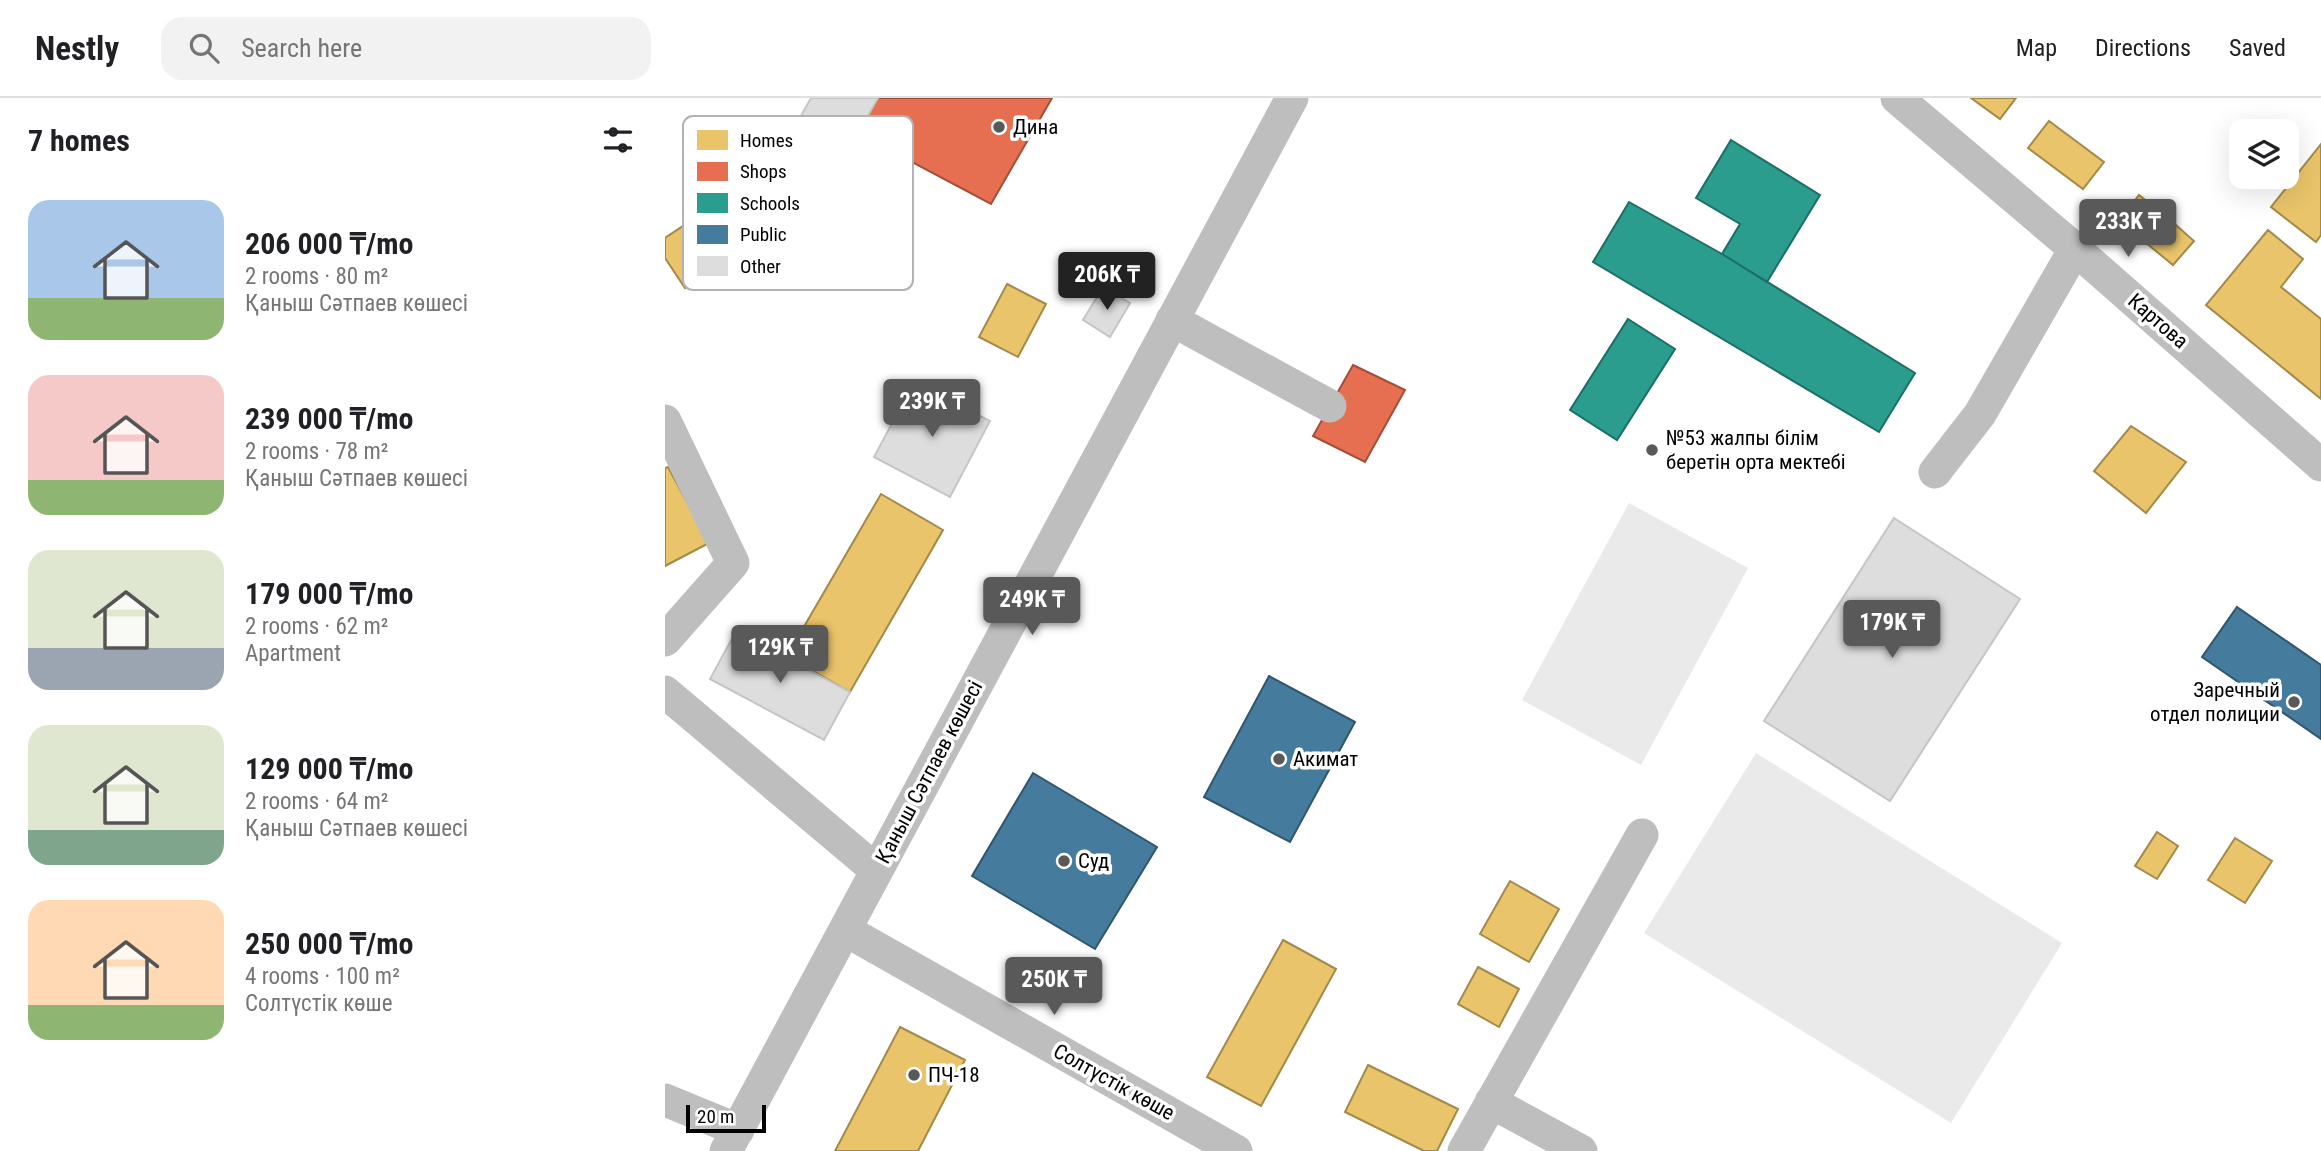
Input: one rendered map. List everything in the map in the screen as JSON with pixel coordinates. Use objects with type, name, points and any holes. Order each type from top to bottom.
[{"type":"street","name":"Қаныш Сәтпаев көшесі","points":[[732,1140],[1292,98]]},
{"type":"street","name":"Картова","points":[[1897,98],[2075,249],[2321,465]]},
{"type":"street","points":[[1935,472],[1980,414],[2075,249]]},
{"type":"street","points":[[1172,320],[1330,406]]},
{"type":"street","points":[[665,421],[733,563],[665,640]]},
{"type":"street","points":[[665,692],[876,870]]},
{"type":"street","points":[[1464,1151],[1642,835]]},
{"type":"street","name":"Солтүстік көше","points":[[845,930],[1236,1151]]},
{"type":"street","points":[[665,1100],[732,1140]]},
{"type":"street","points":[[1491,1102],[1581,1151]]},
{"type":"shaded area","points":[[1629,503],[1748,568],[1641,765],[1522,700]]},
{"type":"shaded area","points":[[1756,753],[2062,943],[1951,1123],[1644,933]]},
{"type":"building: Homes","points":[[1971,98],[2016,98],[2000,119]]},
{"type":"building: Homes","points":[[2049,121],[2104,162],[2083,189],[2028,148]]},
{"type":"building: Homes","points":[[2321,144],[2321,235],[2316,242],[2271,207],[2285,189],[2299,189],[2299,172]]},
{"type":"building: Homes","points":[[2139,195],[2168,218],[2146,243],[2119,221]]},
{"type":"building: Homes","points":[[2168,218],[2194,241],[2173,265],[2146,243]]},
{"type":"building: Homes","points":[[683,226],[683,285],[665,258],[665,238]]},
{"type":"building: Homes","points":[[2268,230],[2303,259],[2281,287],[2321,319],[2321,399],[2206,305]]},
{"type":"building: Homes","points":[[1007,284],[1046,304],[1018,357],[979,337]]},
{"type":"building: Homes","points":[[2131,426],[2186,462],[2146,513],[2094,471]]},
{"type":"building: Homes","points":[[668,467],[709,543],[665,566],[665,468]]},
{"type":"building: Homes","points":[[881,494],[943,530],[850,692],[787,656]]},
{"type":"building: Homes","points":[[2157,832],[2178,846],[2157,879],[2135,866]]},
{"type":"building: Homes","points":[[2235,838],[2272,861],[2245,903],[2208,880]]},
{"type":"building: Homes","points":[[1510,881],[1559,909],[1529,962],[1480,934]]},
{"type":"building: Homes","points":[[1283,940],[1336,969],[1261,1106],[1207,1077]]},
{"type":"building: Homes","points":[[1478,967],[1519,989],[1499,1027],[1458,1004]]},
{"type":"building: Homes","points":[[900,1027],[965,1060],[918,1151],[835,1151]]},
{"type":"building: Homes","points":[[1368,1065],[1458,1109],[1437,1151],[1424,1151],[1345,1112]]},
{"type":"building: Shops","points":[[878,98],[1052,98],[991,204],[913,163],[913,116],[868,116]]},
{"type":"building: Shops","points":[[1353,365],[1405,390],[1365,462],[1313,436]]},
{"type":"building: Schools","points":[[1731,140],[1820,195],[1767,282],[1722,254],[1740,224],[1696,198]]},
{"type":"building: Schools","points":[[1629,202],[1722,254],[1915,373],[1879,432],[1593,262]]},
{"type":"building: Schools","points":[[1628,319],[1675,349],[1617,440],[1570,410]]},
{"type":"building: Public","name":"Заречный отдел полиции","points":[[2237,607],[2321,665],[2321,739],[2202,657]]},
{"type":"building: Public","name":"Акимат","points":[[1269,676],[1355,722],[1290,842],[1204,797]]},
{"type":"building: Public","name":"Суд","points":[[1033,773],[1157,847],[1095,949],[972,876]]},
{"type":"building: Other","points":[[811,98],[878,98],[868,116],[801,116]]},
{"type":"building: Other","points":[[1103,287],[1130,303],[1110,337],[1083,320]]},
{"type":"building: Other","points":[[914,382],[990,421],[950,497],[874,457]]},
{"type":"building: Other","points":[[1894,518],[2020,599],[1890,801],[1764,721]]},
{"type":"building: Other","points":[[736,631],[850,692],[824,740],[710,679]]},
{"type":"place","name":"Дина","points":[[999,127]]},
{"type":"place","name":"№53 жалпы білім беретін орта мектебі","points":[[1652,450]]},
{"type":"place","name":"Заречный отдел полиции","points":[[2294,702]]},
{"type":"place","name":"Акимат","points":[[1279,759]]},
{"type":"place","name":"Суд","points":[[1064,861]]},
{"type":"place","name":"ПЧ-18","points":[[914,1075]]}]
